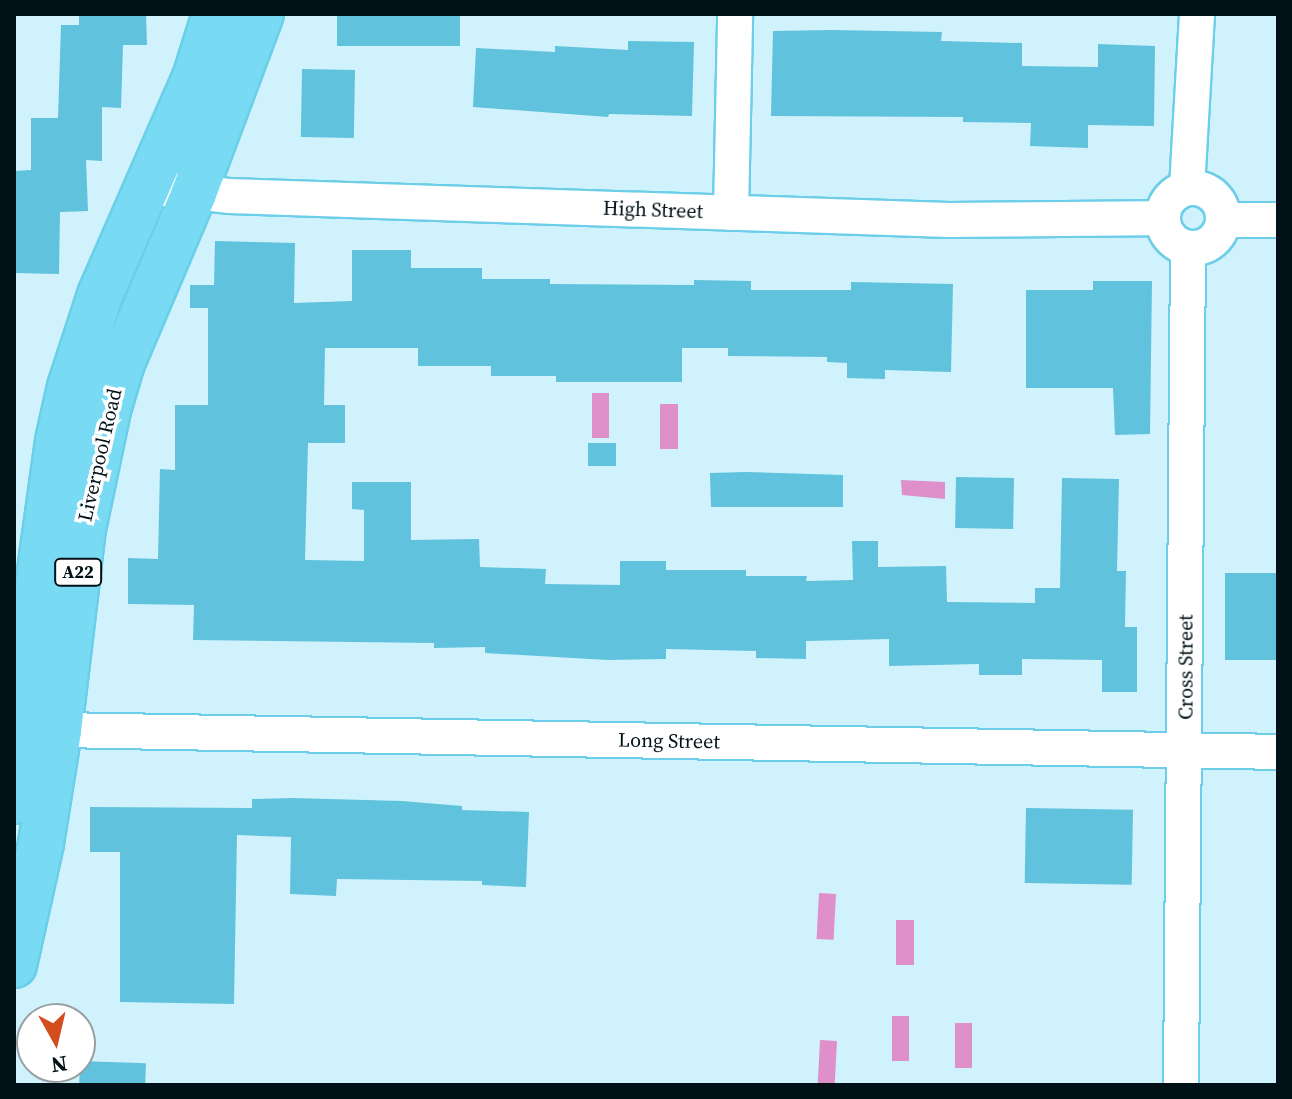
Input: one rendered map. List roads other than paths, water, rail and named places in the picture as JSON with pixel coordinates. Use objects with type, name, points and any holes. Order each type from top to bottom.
[{"type":"highway","name":"Liverpool Road","points":[[14,801],[58,441],[87,328],[145,187],[195,78],[215,14]]},
{"type":"highway","name":"Liverpool Road","points":[[14,965],[41,843],[59,730],[83,529],[102,434],[122,363],[194,193],[261,14]]},
{"type":"street","points":[[731,213],[735,14]]},
{"type":"street","points":[[1187,188],[1197,14]]},
{"type":"street","name":"High Street","points":[[145,187],[194,193],[949,220],[1162,218]]},
{"type":"street","points":[[1187,188],[1198,188],[1216,197],[1224,220],[1215,240],[1188,248],[1170,238],[1162,218],[1170,198],[1187,188]]},
{"type":"street","points":[[1224,220],[1278,220]]},
{"type":"street","name":"Cross Street","points":[[1181,1085],[1188,248]]},
{"type":"street","name":"Long Street","points":[[59,730],[1278,752]]}]
